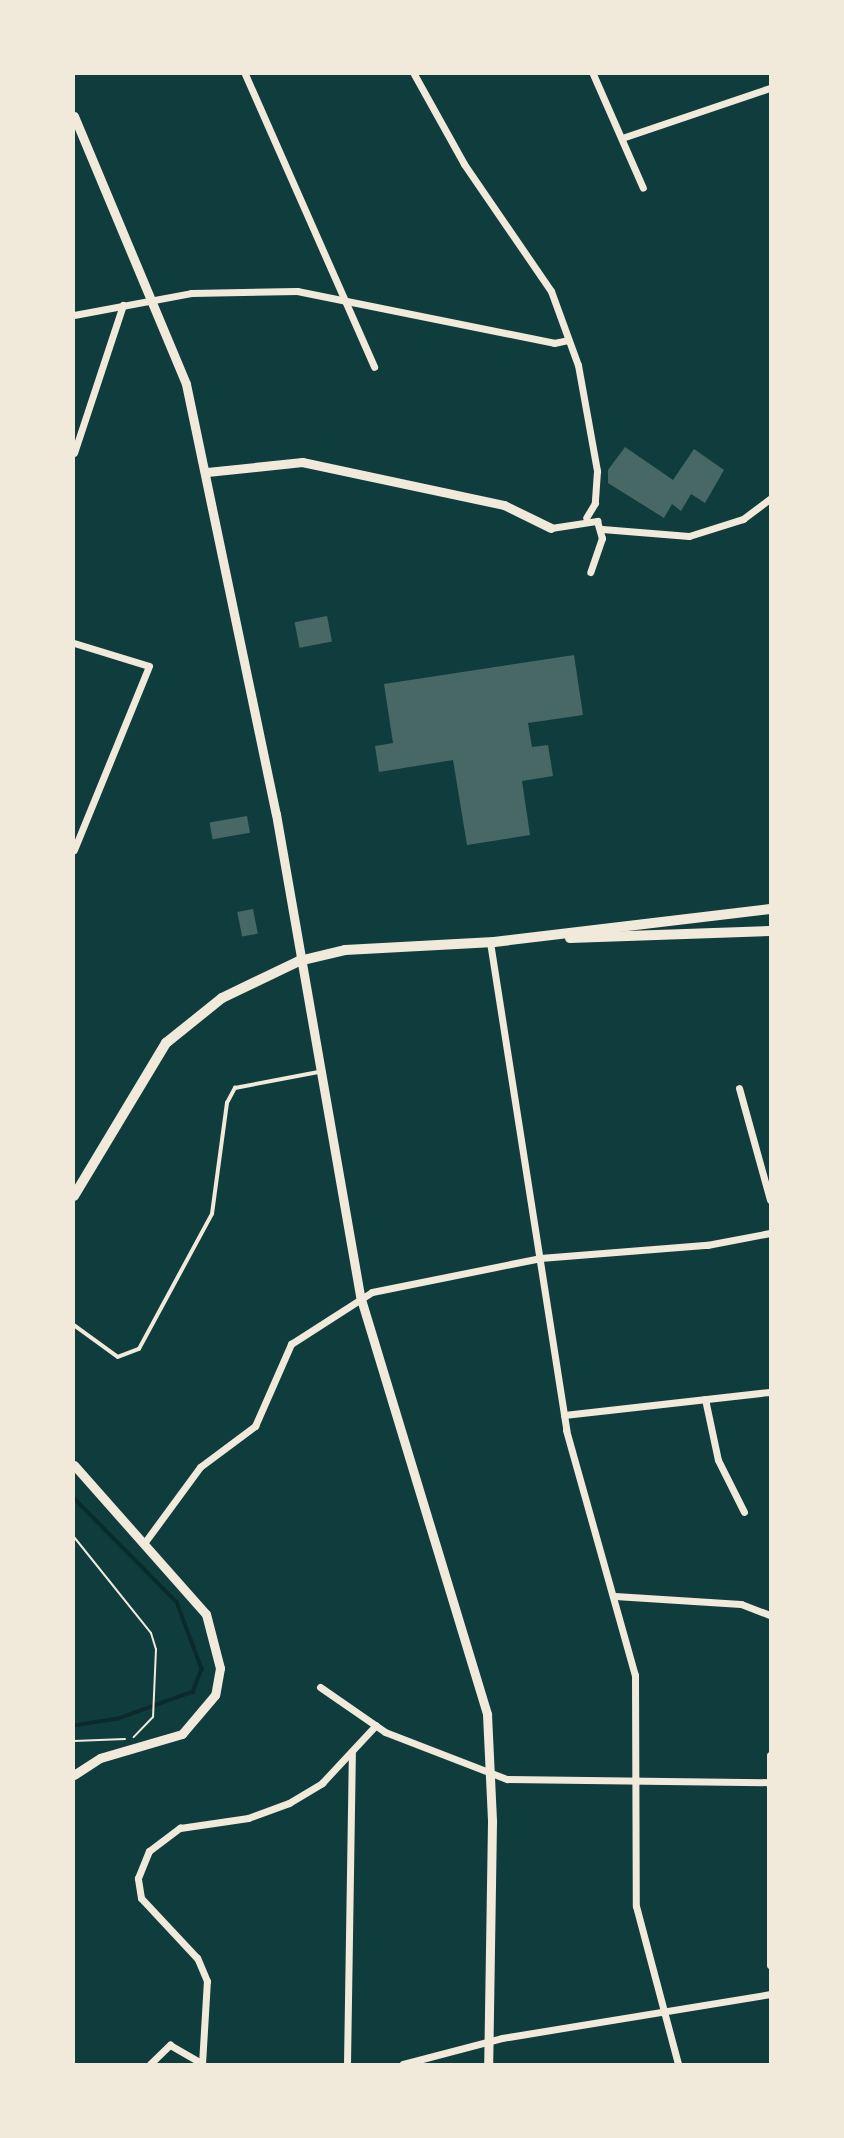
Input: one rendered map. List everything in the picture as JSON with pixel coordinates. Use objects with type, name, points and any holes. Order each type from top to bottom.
[{"type":"main road","points":[[74,1196],[120,1110],[166,1043],[222,998],[299,961],[345,950],[490,942],[676,918],[771,909]]},
{"type":"main road","points":[[531,938],[679,937],[771,932]]},
{"type":"street","points":[[245,74],[374,367]]},
{"type":"street","points":[[207,472],[302,462],[504,505],[551,528],[586,518],[595,503],[597,471],[568,340],[551,291],[464,164],[414,74]]},
{"type":"street","points":[[593,74],[643,188]]},
{"type":"street","points":[[622,138],[771,88]]},
{"type":"street","points":[[74,116],[186,384],[207,472],[322,1072],[361,1299],[477,1673],[491,1775],[488,2064]]},
{"type":"street","points":[[74,315],[151,300],[243,291],[343,296],[554,343],[568,340]]},
{"type":"street","points":[[74,453],[123,305]]},
{"type":"street","points":[[586,518],[602,529],[689,536],[743,519],[771,499]]},
{"type":"street","points":[[590,572],[602,529]]},
{"type":"street","points":[[74,643],[149,666],[74,850]]},
{"type":"street","points":[[676,918],[679,937]]},
{"type":"street","points":[[490,942],[564,1415],[635,1675],[636,1906],[678,2064]]},
{"type":"street","points":[[739,1088],[771,1200]]},
{"type":"street","points":[[145,1542],[200,1467],[255,1426],[291,1344],[361,1299],[393,1286],[540,1258],[706,1245],[771,1233]]},
{"type":"street","points":[[564,1415],[771,1392]]},
{"type":"street","points":[[705,1399],[719,1460],[744,1512]]},
{"type":"street","points":[[74,1465],[206,1614],[218,1641],[215,1695],[182,1734],[100,1758],[74,1775]]},
{"type":"street","points":[[615,1596],[741,1604],[771,1615]]},
{"type":"street","points":[[320,1687],[376,1725],[491,1775],[768,1782]]},
{"type":"street","points":[[150,2064],[170,2045],[201,2064],[206,2045],[207,1981],[197,1958],[141,1898],[138,1878],[149,1851],[180,1828],[275,1810],[322,1783],[376,1725]]},
{"type":"street","points":[[347,2064],[352,1753]]},
{"type":"street","points":[[771,1755],[768,1782],[771,1965]]},
{"type":"street","points":[[403,2064],[487,2042],[771,1994]]},
{"type":"lane","points":[[74,1325],[118,1357],[139,1349],[212,1214],[227,1103],[235,1088],[322,1072]]},
{"type":"path","points":[[74,1537],[151,1633],[156,1686],[154,1711],[148,1727],[134,1737],[74,1741]]},
{"type":"building","points":[[625,447],[673,480],[694,449],[724,470],[705,503],[691,494],[681,511],[672,504],[664,518],[608,483],[608,470]]},
{"type":"building","points":[[327,616],[332,642],[300,648],[295,622]]},
{"type":"building","points":[[574,655],[583,715],[528,723],[532,747],[548,745],[553,776],[522,781],[530,835],[467,845],[453,760],[379,772],[375,746],[393,743],[384,684]]},
{"type":"building","points":[[247,816],[250,833],[213,839],[210,823]]},
{"type":"building","points":[[253,909],[258,934],[242,937],[237,912]]},
{"type":"waterway","points":[[74,1498],[177,1602],[202,1669],[193,1692],[118,1719],[74,1726]]}]
